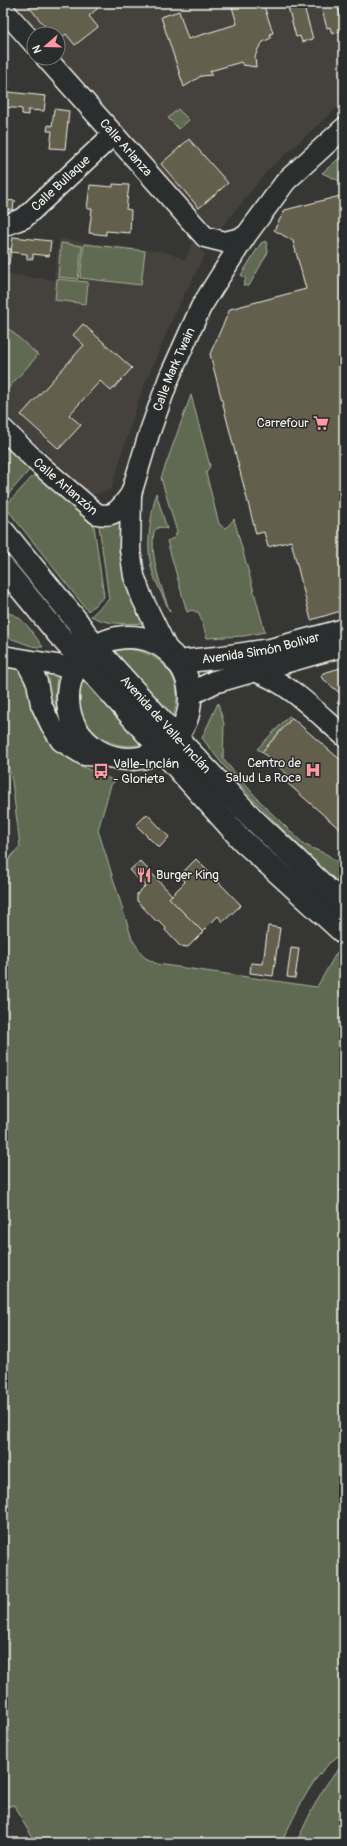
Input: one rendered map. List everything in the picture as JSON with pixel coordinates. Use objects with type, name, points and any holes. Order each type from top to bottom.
[{"type":"main road","name":"Avenida de Valle-Inclán","points":[[3,531],[76,620],[84,659]]},
{"type":"main road","name":"Avenida de Valle-Inclán","points":[[3,567],[53,628],[169,744],[254,820],[344,905]]},
{"type":"main road","name":"Avenida Simón Bolivar","points":[[173,657],[216,658],[270,650],[344,630]]},
{"type":"main road","points":[[124,637],[139,638],[153,642],[173,657],[186,677],[190,694],[187,716],[169,744],[140,759],[128,760],[108,756],[90,746],[77,730],[69,711],[68,690],[84,659],[109,640],[124,637]]},
{"type":"main road","name":"Avenida Simón Bolivar","points":[[190,694],[214,682],[344,645]]},
{"type":"main road","name":"Avenida de Valle-Inclán","points":[[169,744],[241,839],[344,933]]},
{"type":"street","points":[[3,9],[26,35]]},
{"type":"street","name":"Calle Arlanza","points":[[53,66],[205,237],[214,250],[216,263],[200,307]]},
{"type":"street","name":"Calle Mark Twain","points":[[173,657],[142,598],[134,576],[130,550],[131,494],[149,434],[168,378],[200,307],[245,237],[286,181],[344,128]]},
{"type":"street","name":"Calle Bullaque","points":[[3,226],[24,218],[114,134]]},
{"type":"street","points":[[205,237],[225,242],[245,237]]},
{"type":"street","name":"Calle Arlanzón","points":[[3,429],[40,465],[97,514],[105,516],[117,513],[131,494]]},
{"type":"street","points":[[3,656],[57,665],[84,659]]},
{"type":"street","points":[[290,689],[288,678],[290,668],[300,657]]},
{"type":"street","points":[[26,661],[37,682],[41,704],[61,741],[84,755],[108,756]]},
{"type":"street","points":[[254,670],[265,674],[290,689],[344,736]]},
{"type":"shaded area","points":[[14,3],[344,3],[344,101],[267,171],[217,233],[66,64],[66,26],[33,26]]},
{"type":"shaded area","points":[[59,239],[166,252],[185,260],[193,242],[205,255],[177,308],[139,398],[111,490],[91,495],[3,412],[3,274],[54,280]]},
{"type":"green space","points":[[178,109],[189,120],[179,129],[168,118]]},
{"type":"green space","points":[[344,154],[344,183],[322,173]]},
{"type":"green space","points":[[266,241],[268,252],[249,286],[243,285],[246,279],[241,275],[261,243]]},
{"type":"green space","points":[[61,243],[82,246],[78,279],[58,277]]},
{"type":"green space","points":[[84,244],[145,251],[141,285],[80,278]]},
{"type":"green space","points":[[57,279],[88,282],[86,304],[55,300]]},
{"type":"green space","points":[[9,329],[38,355],[3,394],[3,335]]},
{"type":"green space","points":[[191,395],[210,466],[206,473],[219,524],[225,528],[234,519],[265,632],[244,636],[207,638],[199,613],[192,610],[187,612],[167,541],[174,538],[177,532],[161,478]]},
{"type":"green space","points":[[3,440],[32,467],[6,497],[3,495]]},
{"type":"green space","points":[[38,473],[94,526],[104,597],[88,611],[3,504],[9,502],[35,474]]},
{"type":"green space","points":[[156,493],[167,529],[159,527],[154,531],[153,541],[155,562],[170,612],[152,570],[150,560],[149,541],[152,512]]},
{"type":"green space","points":[[119,514],[145,623],[125,624],[104,621],[91,616],[109,599],[98,518]]},
{"type":"green space","points":[[3,613],[9,613],[21,619],[43,647],[33,646],[3,637]]},
{"type":"green space","points":[[127,649],[140,651],[152,656],[162,663],[170,672],[175,683],[177,694],[176,707],[171,720],[112,651]]},
{"type":"green space","points":[[9,665],[21,672],[29,681],[33,706],[38,723],[51,744],[81,766],[115,781],[111,785],[98,830],[132,939],[144,957],[157,964],[317,987],[337,952],[344,958],[344,1752],[323,1770],[315,1781],[307,1793],[281,1843],[36,1843],[23,1822],[15,1805],[5,1807],[3,1810],[3,866],[20,846],[12,781],[3,746],[3,668]]},
{"type":"green space","points":[[36,668],[57,675],[55,700],[63,727],[59,731]]},
{"type":"green space","points":[[86,675],[145,743],[130,746],[115,744],[102,738],[91,729],[83,717],[79,704],[80,690]]},
{"type":"green space","points":[[218,703],[224,724],[223,759],[265,807],[305,845],[328,855],[344,868],[344,890],[252,798],[202,738]]},
{"type":"green space","points":[[289,716],[292,718],[262,752],[257,749]]},
{"type":"green space","points":[[344,1765],[344,1843],[296,1843],[329,1780]]},
{"type":"building","points":[[26,3],[93,3],[98,8],[89,16],[98,27],[75,45],[66,34],[66,26],[45,26]]},
{"type":"building","points":[[231,3],[263,3],[273,33],[270,34],[271,38],[263,42],[258,49],[255,57],[256,67],[243,65],[241,62],[210,71],[212,75],[201,76],[184,87],[161,17],[179,11],[188,39],[237,24]]},
{"type":"building","points":[[287,3],[303,3],[313,39],[302,42],[300,36],[296,37]]},
{"type":"building","points":[[320,3],[337,3],[344,30],[332,34],[330,27],[327,28]]},
{"type":"building","points":[[3,80],[9,81],[7,96],[3,95]]},
{"type":"building","points":[[8,92],[46,96],[44,111],[28,110],[28,115],[22,114],[22,109],[6,107]]},
{"type":"building","points":[[54,109],[69,111],[65,149],[50,148],[52,131],[47,131],[48,125],[52,126]]},
{"type":"building","points":[[3,117],[6,117],[3,146]]},
{"type":"building","points":[[189,139],[228,183],[199,208],[161,164]]},
{"type":"building","points":[[113,184],[129,185],[126,209],[131,210],[130,233],[106,231],[106,235],[89,233],[92,209],[87,209],[90,185],[113,187]]},
{"type":"building","points":[[344,195],[344,610],[311,620],[291,541],[268,547],[264,532],[256,534],[210,354],[230,309],[306,289],[293,241],[274,230],[285,210]]},
{"type":"building","points":[[3,200],[16,201],[14,202],[13,210],[3,209]]},
{"type":"building","points":[[13,237],[51,241],[49,256],[33,254],[33,259],[27,259],[27,254],[11,252]]},
{"type":"building","points":[[3,248],[11,249],[9,264],[3,263]]},
{"type":"building","points":[[83,324],[132,368],[111,391],[100,381],[69,415],[81,425],[59,449],[21,415],[84,345],[73,335]]},
{"type":"building","points":[[344,667],[344,710],[337,703],[343,696],[321,677],[323,673]]},
{"type":"building","name":"Centro de Salud La Roca","points":[[292,718],[344,763],[344,833],[285,781],[289,776],[262,752]]},
{"type":"building","points":[[147,814],[169,837],[159,848],[136,825]]},
{"type":"building","points":[[196,859],[241,905],[223,922],[218,916],[202,932],[169,898],[185,882],[179,876]]},
{"type":"building","points":[[140,861],[172,895],[169,898],[203,932],[188,947],[180,946],[165,930],[166,928],[158,920],[157,922],[137,901],[137,894],[145,886],[130,870]]},
{"type":"building","points":[[268,926],[280,928],[273,976],[250,973],[251,963],[263,964]]},
{"type":"building","points":[[291,948],[299,949],[295,978],[287,977]]},
{"type":"place","name":"Carrefour","points":[[321,423]]},
{"type":"place","name":"Centro de Salud La Roca","points":[[313,770]]},
{"type":"place","name":"Valle-Inclán - Glorieta","points":[[101,771]]},
{"type":"place","name":"Burger King","points":[[144,875]]}]
